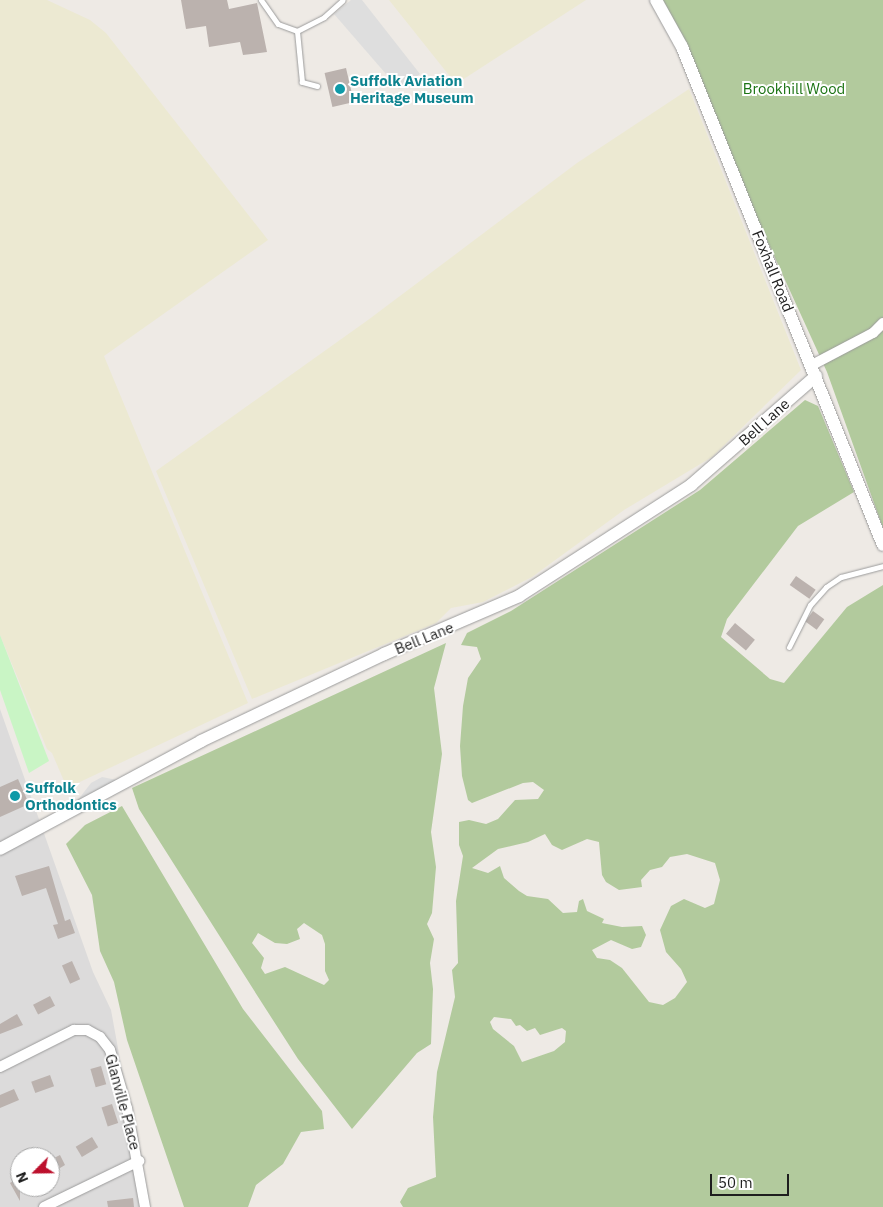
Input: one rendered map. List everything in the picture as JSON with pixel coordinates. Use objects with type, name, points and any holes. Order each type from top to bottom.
[{"type":"street","name":"Foxhall Road","points":[[656,0],[682,47],[883,545]]},
{"type":"street","points":[[814,371],[873,333],[883,323]]},
{"type":"street","name":"Bell Lane","points":[[0,849],[201,741],[384,654],[519,596],[705,474],[814,371]]},
{"type":"street","name":"Glanville Place","points":[[0,1067],[74,1030],[87,1030],[96,1035],[112,1055],[139,1161],[145,1207]]},
{"type":"street","name":"Glanville Place","points":[[44,1207],[139,1161]]},
{"type":"lane","points":[[261,0],[278,24],[297,30],[324,17],[343,0]]},
{"type":"lane","points":[[297,30],[302,82],[317,86]]},
{"type":"lane","points":[[789,647],[810,605],[826,587],[841,577],[883,566]]},
{"type":"shaded area","points":[[0,0],[47,0],[90,20],[106,33],[268,240],[104,356],[248,703],[67,788],[52,753],[47,749],[0,635]]},
{"type":"shaded area","points":[[351,0],[362,0],[420,74],[399,89],[334,14]]},
{"type":"shaded area","points":[[389,0],[586,0],[456,84]]},
{"type":"shaded area","points":[[689,89],[801,370],[712,457],[624,510],[532,577],[483,602],[451,608],[436,623],[252,699],[156,471],[368,320],[577,163]]},
{"type":"shaded area","points":[[0,709],[93,972],[111,1010],[147,1207],[0,1207]]},
{"type":"shaded area","points":[[102,777],[117,780],[74,805],[91,783]]},
{"type":"green space","name":"Brookhill Wood","points":[[652,0],[883,0],[883,528],[827,372],[683,56]]},
{"type":"green space","points":[[805,400],[818,406],[854,492],[798,526],[727,619],[721,637],[770,679],[784,683],[847,607],[883,585],[883,1207],[403,1207],[400,1202],[408,1188],[436,1177],[433,1117],[437,1072],[455,997],[452,970],[458,963],[456,901],[463,856],[459,845],[459,822],[469,820],[486,824],[498,819],[515,800],[538,799],[544,790],[533,782],[523,783],[472,803],[468,800],[462,776],[460,746],[463,706],[468,678],[481,659],[477,647],[461,645],[467,633],[511,611],[700,490]],"holes":[[[545,834],[552,845],[562,850],[587,839],[599,842],[602,875],[606,882],[619,890],[642,887],[641,880],[650,870],[662,867],[670,857],[687,854],[715,863],[720,880],[714,904],[705,908],[684,899],[671,906],[660,930],[666,952],[681,969],[687,982],[675,998],[663,1005],[649,1002],[622,968],[610,960],[597,958],[592,950],[611,940],[632,949],[641,947],[646,935],[642,926],[622,927],[602,923],[604,919],[587,911],[583,899],[579,901],[577,912],[563,913],[548,899],[527,896],[519,891],[504,878],[500,866],[488,873],[472,868],[498,849],[528,842]],[[494,1017],[511,1019],[516,1026],[520,1025],[527,1031],[535,1028],[540,1035],[562,1028],[566,1031],[565,1042],[554,1051],[522,1062],[514,1046],[493,1029],[490,1022]]]},
{"type":"green space","points":[[0,635],[49,761],[29,773],[0,690]]},
{"type":"green space","points":[[446,643],[434,688],[442,754],[431,832],[436,867],[432,913],[427,924],[434,939],[430,963],[433,989],[431,1044],[417,1053],[352,1129],[298,1059],[139,809],[132,788]],"holes":[[[304,923],[322,935],[325,944],[325,971],[329,980],[324,985],[285,967],[265,974],[261,968],[264,958],[252,943],[258,933],[275,943],[287,944],[300,939],[297,929]]]},
{"type":"green space","points":[[122,806],[243,1009],[322,1111],[324,1129],[301,1132],[283,1164],[256,1185],[248,1207],[184,1207],[127,1040],[114,982],[100,951],[92,895],[66,844],[85,825]]},
{"type":"building","points":[[181,0],[227,0],[229,9],[257,3],[267,52],[243,55],[240,42],[209,47],[206,26],[186,29]]},
{"type":"building","name":"Suffolk Aviation Heritage Museum","points":[[346,68],[354,102],[332,107],[325,73]]},
{"type":"building","points":[[796,576],[816,590],[809,599],[790,585]]},
{"type":"building","points":[[813,611],[824,619],[817,630],[805,622]]},
{"type":"building","points":[[735,623],[755,640],[746,650],[726,634]]},
{"type":"building","name":"Suffolk Orthodontics","points":[[18,779],[29,804],[0,817],[0,787]]},
{"type":"building","points":[[49,866],[65,921],[70,919],[75,933],[58,939],[53,925],[58,924],[46,888],[22,896],[15,876]]},
{"type":"building","points":[[72,961],[80,979],[70,984],[62,965]]},
{"type":"building","points":[[50,996],[55,1006],[38,1014],[33,1005]]},
{"type":"building","points":[[17,1014],[23,1025],[0,1034],[0,1024]]},
{"type":"building","points":[[101,1066],[106,1084],[96,1087],[90,1069]]},
{"type":"building","points":[[50,1075],[54,1086],[35,1093],[31,1082]]},
{"type":"building","points":[[14,1089],[19,1100],[0,1108],[0,1095]]},
{"type":"building","points":[[112,1104],[118,1123],[108,1126],[102,1107]]},
{"type":"building","points":[[92,1137],[98,1147],[82,1157],[76,1147]]},
{"type":"building","points":[[60,1155],[65,1165],[60,1168]]},
{"type":"building","points":[[133,1198],[134,1207],[108,1207],[107,1201]]},
{"type":"place","name":"Suffolk Aviation Heritage Museum","points":[[340,89]]},
{"type":"place","name":"Suffolk Orthodontics","points":[[15,796]]}]
